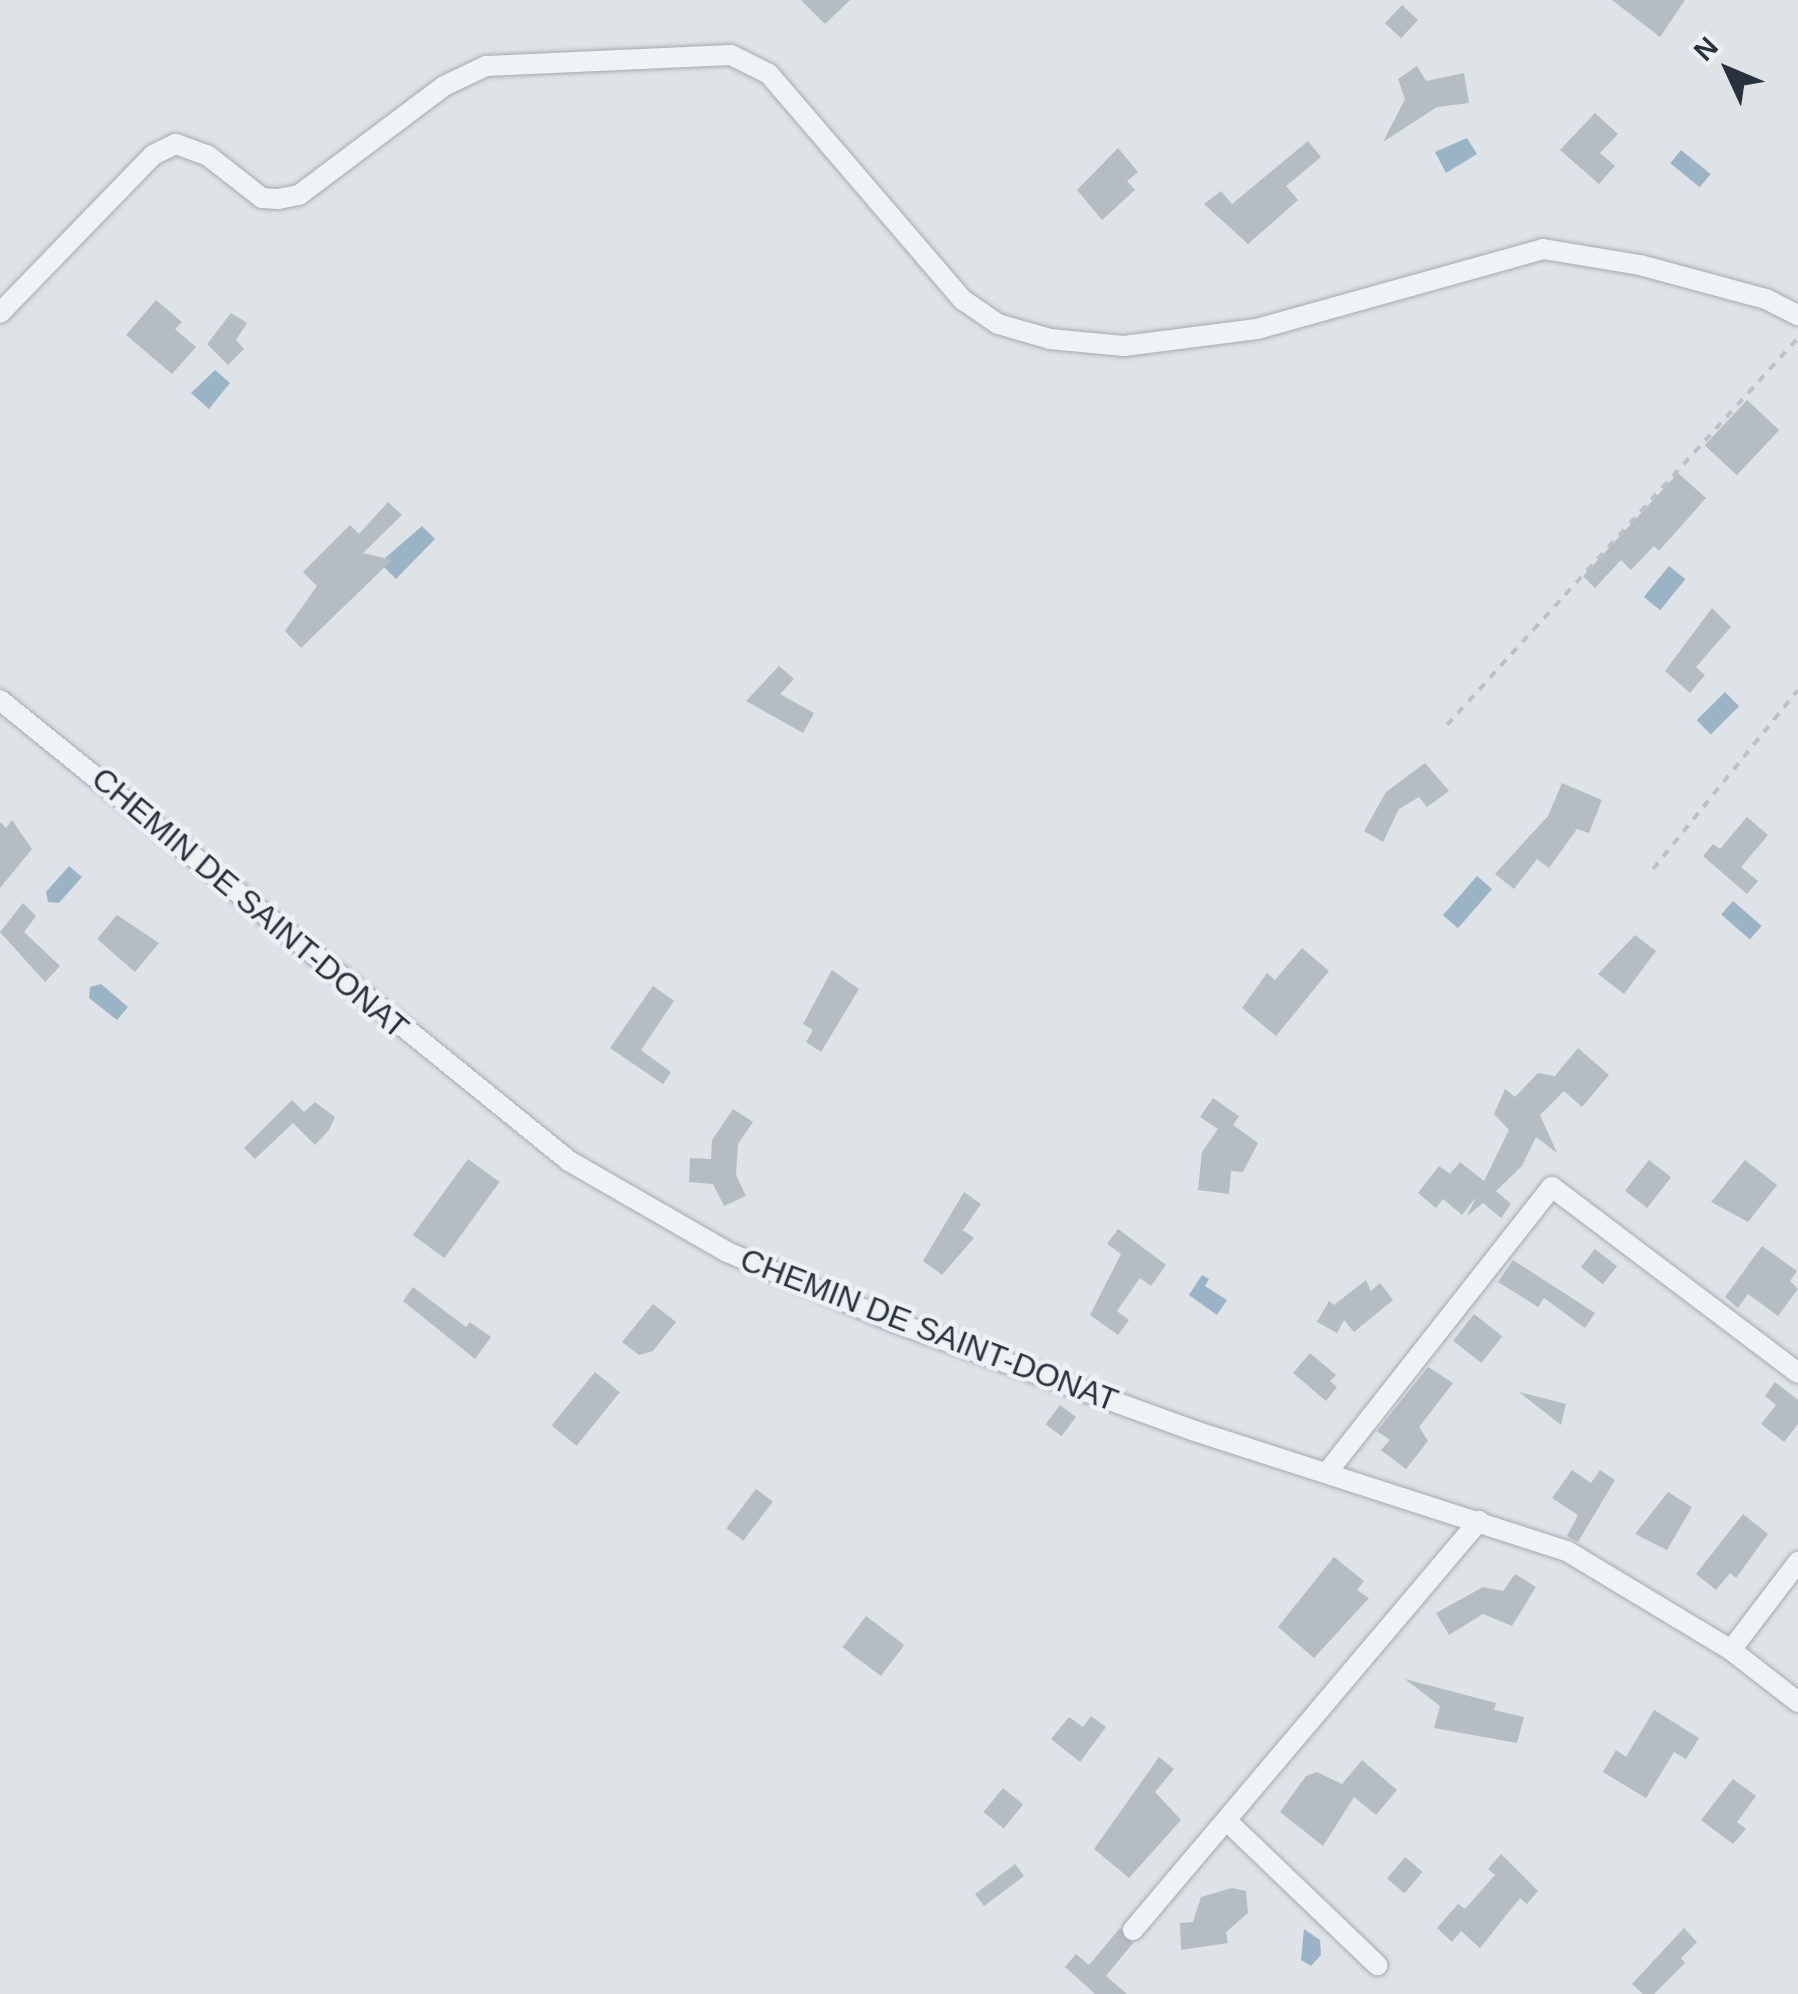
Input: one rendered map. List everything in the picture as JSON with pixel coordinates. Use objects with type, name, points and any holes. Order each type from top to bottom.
[{"type":"street","points":[[0,313],[153,155],[176,144],[207,155],[262,198],[278,199],[298,195],[444,86],[486,66],[731,55],[769,74],[963,300],[998,324],[1050,339],[1124,346],[1257,328],[1543,249],[1640,266],[1766,299],[1798,315]]},
{"type":"street","name":"CHEMIN DE SAINT-DONAT","points":[[0,700],[569,1161],[726,1252],[894,1322],[1192,1430],[1328,1470],[1567,1552],[1731,1650],[1798,1702]]},
{"type":"street","points":[[1328,1470],[1552,1187],[1798,1373]]},
{"type":"street","points":[[1132,1930],[1228,1822],[1479,1521]]},
{"type":"street","points":[[1731,1650],[1798,1562]]},
{"type":"street","points":[[1228,1822],[1377,1965]]},
{"type":"path","points":[[1447,725],[1798,338]]},
{"type":"path","points":[[1653,869],[1798,690]]},
{"type":"water","points":[[1467,138],[1477,154],[1446,173],[1435,152]]},
{"type":"water","points":[[1681,150],[1711,174],[1700,187],[1670,163]]},
{"type":"water","points":[[215,370],[230,383],[209,409],[191,393]]},
{"type":"water","points":[[422,526],[435,539],[396,579],[384,567],[385,558]]},
{"type":"water","points":[[1669,566],[1685,579],[1660,610],[1644,597]]},
{"type":"water","points":[[1725,692],[1739,706],[1711,734],[1697,720]]},
{"type":"water","points":[[69,866],[82,877],[59,903],[48,902],[46,892]]},
{"type":"water","points":[[1477,876],[1492,889],[1458,928],[1443,915]]},
{"type":"water","points":[[1733,901],[1762,926],[1750,940],[1721,915]]},
{"type":"water","points":[[101,984],[128,1007],[117,1020],[89,998],[90,987]]},
{"type":"water","points":[[1202,1275],[1209,1279],[1205,1286],[1227,1300],[1217,1315],[1189,1295]]},
{"type":"water","points":[[1304,1929],[1320,1940],[1321,1955],[1311,1966],[1301,1960]]},
{"type":"building","points":[[801,0],[850,0],[825,24]]},
{"type":"building","points":[[1612,0],[1685,0],[1660,37]]},
{"type":"building","points":[[1402,5],[1418,20],[1401,38],[1385,23]]},
{"type":"building","points":[[1417,66],[1426,81],[1464,73],[1469,103],[1437,107],[1383,142],[1405,99],[1398,79]]},
{"type":"building","points":[[1595,113],[1618,134],[1600,153],[1615,166],[1599,184],[1560,150]]},
{"type":"building","points":[[1308,141],[1321,157],[1286,186],[1298,200],[1248,244],[1204,204],[1221,191],[1232,204]]},
{"type":"building","points":[[1118,148],[1138,172],[1127,181],[1135,190],[1102,220],[1077,190]]},
{"type":"building","points":[[156,300],[182,322],[175,329],[196,347],[172,374],[126,335]]},
{"type":"building","points":[[231,313],[247,323],[236,340],[244,349],[228,365],[207,344]]},
{"type":"building","points":[[1747,400],[1779,430],[1737,475],[1705,445]]},
{"type":"building","points":[[1678,473],[1706,498],[1659,551],[1654,546],[1631,570],[1621,560],[1595,588],[1583,576]]},
{"type":"building","points":[[388,502],[402,515],[363,553],[392,560],[301,648],[285,631],[317,586],[303,572],[350,525],[359,534]]},
{"type":"building","points":[[1712,608],[1731,627],[1696,667],[1705,675],[1690,693],[1665,671]]},
{"type":"building","points":[[779,666],[794,679],[780,694],[814,713],[803,733],[746,701]]},
{"type":"building","points":[[1425,763],[1449,791],[1427,807],[1419,797],[1399,809],[1383,842],[1364,831],[1386,792]]},
{"type":"building","points":[[1562,783],[1602,800],[1589,833],[1577,829],[1549,868],[1537,859],[1514,889],[1495,874],[1548,816]]},
{"type":"building","points":[[1747,817],[1768,835],[1741,867],[1758,881],[1747,894],[1703,856],[1713,844],[1720,849]]},
{"type":"building","points":[[12,820],[32,849],[0,888],[0,822],[6,828]]},
{"type":"building","points":[[23,903],[36,916],[24,932],[60,966],[45,982],[0,932]]},
{"type":"building","points":[[117,915],[159,943],[135,972],[97,939]]},
{"type":"building","points":[[1635,935],[1656,951],[1624,994],[1598,974]]},
{"type":"building","points":[[1302,948],[1329,971],[1276,1036],[1242,1008],[1267,973],[1275,980]]},
{"type":"building","points":[[832,970],[859,989],[821,1052],[806,1042],[813,1030],[803,1024]]},
{"type":"building","points":[[653,986],[674,1001],[641,1050],[671,1072],[663,1084],[610,1048]]},
{"type":"building","points":[[1578,1048],[1609,1075],[1582,1107],[1564,1091],[1540,1115],[1557,1153],[1536,1137],[1522,1166],[1496,1191],[1511,1204],[1501,1218],[1483,1203],[1467,1216],[1476,1197],[1462,1215],[1443,1199],[1436,1208],[1418,1193],[1439,1166],[1450,1174],[1460,1162],[1484,1181],[1509,1130],[1494,1114],[1505,1089],[1515,1097],[1538,1073],[1555,1076]]},
{"type":"building","points":[[1213,1098],[1239,1116],[1233,1125],[1258,1143],[1243,1172],[1231,1171],[1229,1194],[1198,1190],[1202,1152],[1218,1129],[1200,1117]]},
{"type":"building","points":[[292,1100],[304,1112],[315,1102],[335,1117],[329,1130],[315,1145],[293,1123],[255,1159],[244,1148]]},
{"type":"building","points":[[733,1109],[753,1122],[738,1144],[736,1175],[746,1196],[724,1206],[713,1184],[689,1182],[690,1158],[711,1159],[712,1140]]},
{"type":"building","points":[[468,1159],[500,1182],[444,1258],[413,1235]]},
{"type":"building","points":[[1649,1160],[1671,1177],[1647,1208],[1625,1191]]},
{"type":"building","points":[[1745,1160],[1777,1185],[1748,1222],[1711,1202]]},
{"type":"building","points":[[964,1192],[981,1204],[963,1230],[957,1226],[974,1238],[942,1275],[923,1261]]},
{"type":"building","points":[[1118,1229],[1166,1265],[1151,1286],[1140,1278],[1117,1311],[1129,1320],[1118,1335],[1090,1315],[1121,1254],[1107,1244]]},
{"type":"building","points":[[1762,1246],[1797,1271],[1790,1281],[1798,1289],[1778,1316],[1748,1294],[1738,1308],[1725,1297]]},
{"type":"building","points":[[1595,1249],[1617,1266],[1603,1284],[1581,1267]]},
{"type":"building","points":[[1513,1260],[1595,1313],[1585,1328],[1544,1298],[1538,1307],[1498,1282]]},
{"type":"building","points":[[1366,1280],[1371,1291],[1380,1283],[1393,1300],[1354,1332],[1344,1320],[1337,1333],[1317,1322],[1329,1301],[1334,1305]]},
{"type":"building","points":[[413,1287],[466,1327],[470,1322],[491,1337],[475,1359],[403,1301]]},
{"type":"building","points":[[653,1304],[676,1322],[653,1351],[639,1355],[622,1342]]},
{"type":"building","points":[[1474,1314],[1502,1336],[1481,1363],[1453,1341]]},
{"type":"building","points":[[1310,1353],[1336,1375],[1330,1381],[1337,1387],[1326,1401],[1293,1373]]},
{"type":"building","points":[[1428,1367],[1453,1383],[1419,1427],[1428,1441],[1406,1469],[1381,1450],[1390,1440],[1377,1431]]},
{"type":"building","points":[[595,1372],[620,1392],[576,1446],[552,1426]]},
{"type":"building","points":[[1775,1382],[1798,1400],[1798,1424],[1784,1442],[1761,1424],[1776,1405],[1765,1396]]},
{"type":"building","points":[[1519,1392],[1566,1404],[1561,1425]]},
{"type":"building","points":[[1060,1405],[1076,1417],[1062,1436],[1046,1424]]},
{"type":"building","points":[[1572,1470],[1591,1483],[1600,1470],[1615,1480],[1578,1542],[1567,1536],[1578,1515],[1552,1498]]},
{"type":"building","points":[[756,1489],[773,1502],[743,1541],[727,1528]]},
{"type":"building","points":[[1668,1492],[1692,1507],[1667,1550],[1635,1534]]},
{"type":"building","points":[[1743,1514],[1768,1534],[1736,1578],[1730,1573],[1716,1590],[1696,1574]]},
{"type":"building","points":[[1334,1557],[1364,1581],[1357,1590],[1369,1598],[1314,1658],[1278,1627]]},
{"type":"building","points":[[1515,1574],[1536,1587],[1512,1626],[1483,1614],[1449,1635],[1436,1613],[1483,1587],[1503,1591]]},
{"type":"building","points":[[866,1616],[904,1645],[881,1676],[843,1647]]},
{"type":"building","points":[[1405,1679],[1496,1703],[1494,1710],[1524,1717],[1517,1743],[1434,1728],[1440,1706]]},
{"type":"building","points":[[1654,1710],[1699,1738],[1686,1759],[1674,1752],[1646,1798],[1603,1772],[1616,1750],[1626,1757]]},
{"type":"building","points":[[1091,1716],[1106,1727],[1080,1762],[1051,1739],[1069,1717],[1083,1727]]},
{"type":"building","points":[[1159,1757],[1174,1769],[1155,1792],[1181,1820],[1129,1878],[1094,1849]]},
{"type":"building","points":[[1362,1760],[1397,1790],[1376,1815],[1354,1797],[1323,1846],[1280,1812],[1306,1776],[1317,1772],[1342,1784]]},
{"type":"building","points":[[1733,1779],[1756,1796],[1737,1822],[1746,1829],[1733,1844],[1701,1820]]},
{"type":"building","points":[[1003,1788],[1023,1804],[1004,1828],[983,1812]]},
{"type":"building","points":[[1501,1854],[1538,1891],[1527,1904],[1520,1898],[1480,1948],[1461,1931],[1452,1942],[1437,1928],[1458,1904],[1465,1909],[1495,1875],[1488,1869]]},
{"type":"building","points":[[1405,1857],[1423,1872],[1405,1893],[1387,1878]]},
{"type":"building","points":[[1015,1864],[1024,1876],[984,1906],[975,1894]]},
{"type":"building","points":[[1232,1888],[1246,1891],[1248,1913],[1226,1932],[1228,1943],[1181,1950],[1180,1923],[1193,1922],[1201,1897]]},
{"type":"building","points":[[1120,1928],[1133,1943],[1106,1976],[1127,1994],[1095,1994],[1065,1967],[1076,1954],[1089,1965]]},
{"type":"building","points":[[1684,1928],[1697,1942],[1681,1958],[1685,1963],[1654,1994],[1643,1994],[1632,1984]]}]
